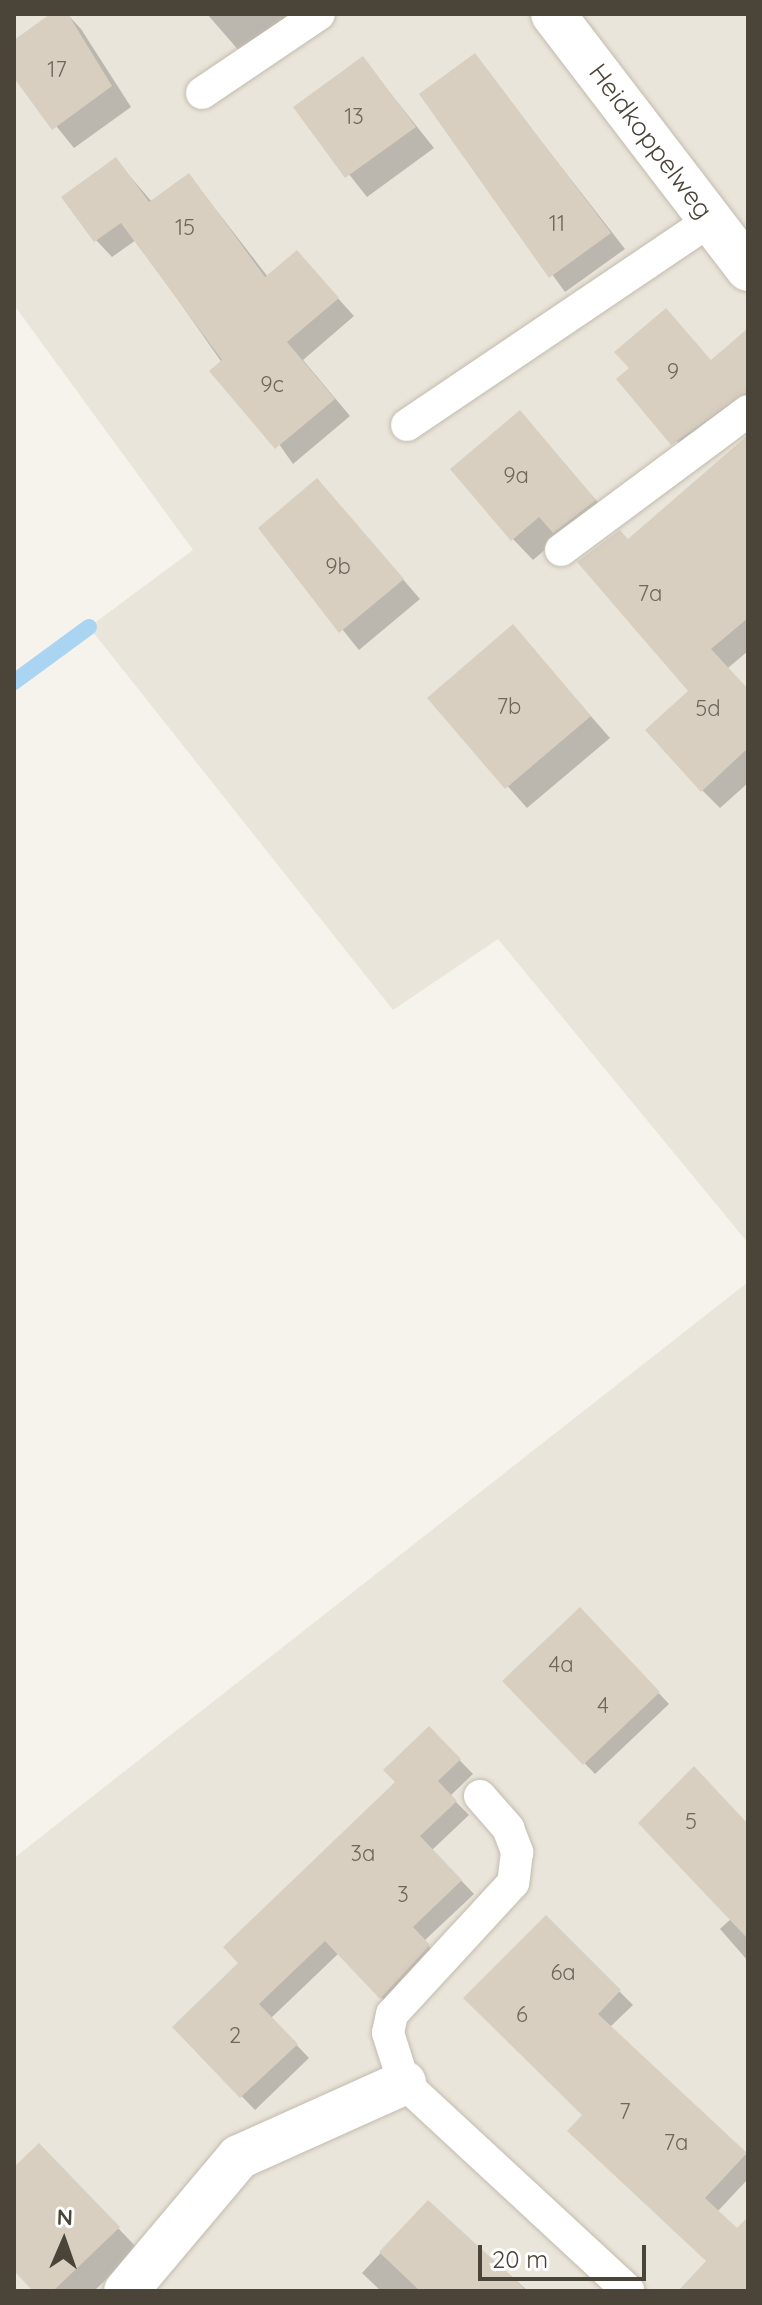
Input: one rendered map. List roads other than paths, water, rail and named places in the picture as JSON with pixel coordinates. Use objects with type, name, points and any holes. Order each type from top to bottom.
[{"type":"street","name":"Heidkoppelweg","points":[[553,14],[748,269]]},
{"type":"street","points":[[126,2291],[239,2157],[404,2083]]},
{"type":"lane","points":[[202,93],[319,14]]},
{"type":"lane","points":[[407,425],[711,220]]},
{"type":"lane","points":[[561,550],[748,411]]},
{"type":"lane","points":[[480,1796],[508,1828],[517,1852],[513,1883],[392,2014],[388,2033],[404,2083],[629,2291]]},
{"type":"waterway","points":[[14,682],[89,627]]}]
